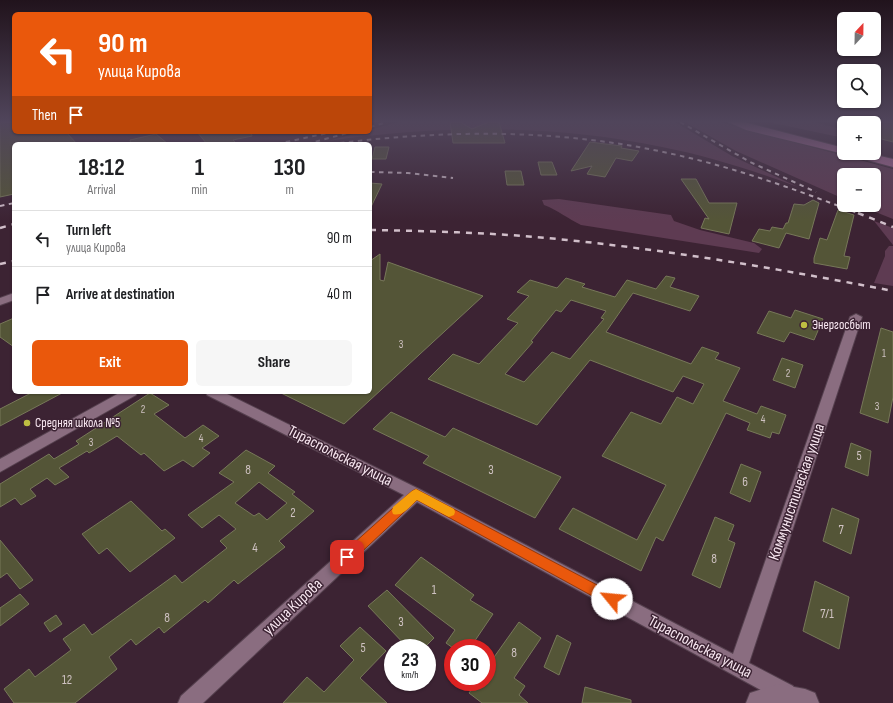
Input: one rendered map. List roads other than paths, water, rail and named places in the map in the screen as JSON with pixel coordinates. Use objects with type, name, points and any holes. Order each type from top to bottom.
[{"type":"main road","points":[[881,159],[893,162]]},
{"type":"main road","points":[[760,703],[778,698],[804,703]]},
{"type":"street","points":[[0,302],[12,297]]},
{"type":"street","name":"Коммунистическая улица","points":[[738,667],[856,317]]},
{"type":"street","points":[[0,466],[126,394]]},
{"type":"street","name":"Тираспольская улица","points":[[216,394],[416,494],[804,703]]},
{"type":"street","name":"улица Кирова","points":[[188,703],[416,494]]},
{"type":"railway","points":[[676,155],[741,172],[860,214]]},
{"type":"railway","points":[[737,155],[816,192]]},
{"type":"railway","points":[[372,172],[408,173],[453,178]]},
{"type":"railway","points":[[0,206],[12,203]]},
{"type":"railway","points":[[858,213],[893,227]]},
{"type":"railway","points":[[0,228],[12,225]]},
{"type":"railway","points":[[372,230],[493,234],[608,244],[730,262],[893,291]]},
{"type":"railway","points":[[0,264],[12,261]]},
{"type":"place","name":"Энергосбыт","points":[[804,325]]},
{"type":"place","name":"Средняя школа №5","points":[[27,423]]}]
